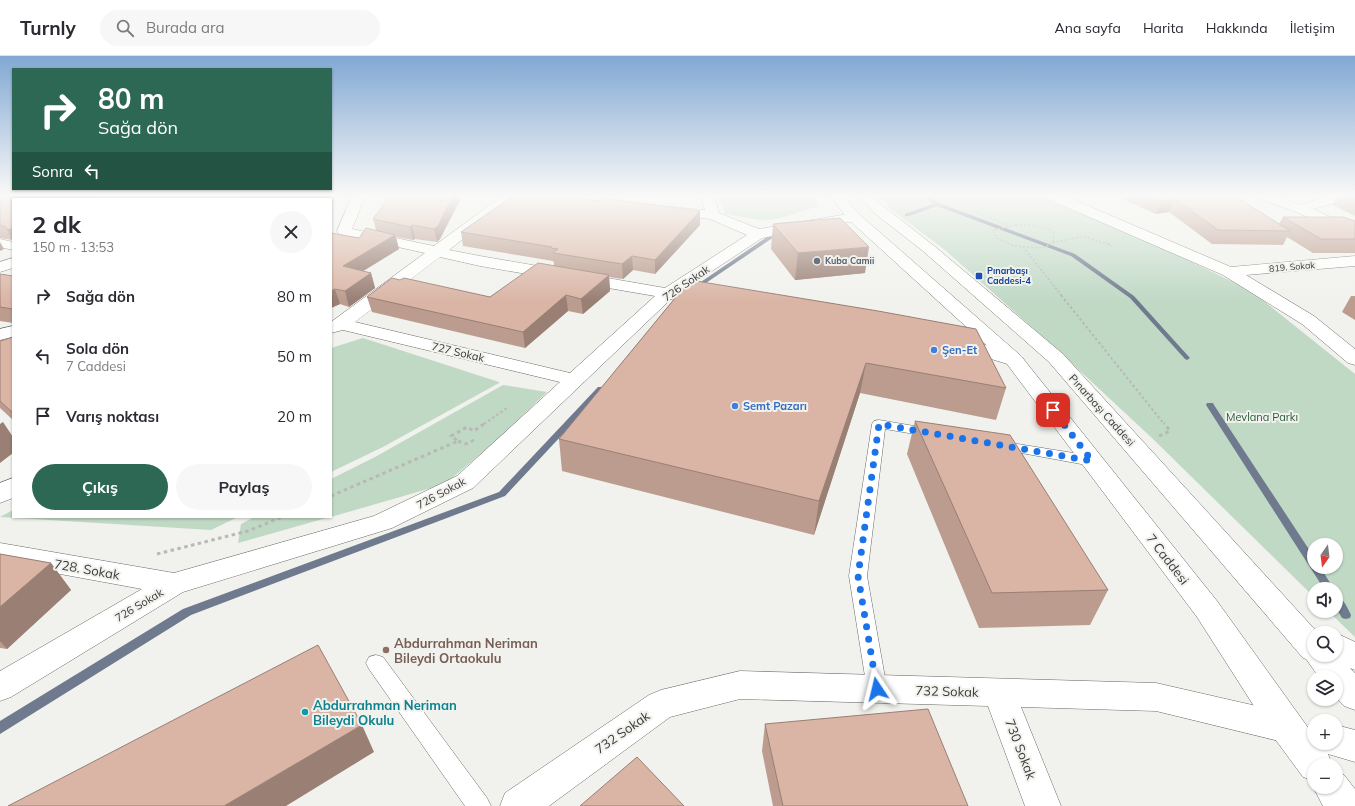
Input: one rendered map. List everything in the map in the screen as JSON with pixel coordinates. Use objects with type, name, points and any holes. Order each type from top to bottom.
[{"type":"street","points":[[336,326],[465,231]]},
{"type":"street","points":[[750,231],[758,234]]},
{"type":"street","name":"726 Sokak","points":[[0,687],[174,584],[383,522],[465,482],[575,380],[758,234],[775,231]]},
{"type":"street","points":[[870,231],[1014,360]]},
{"type":"street","name":"Pınarbaşı Caddesi","points":[[906,231],[1056,358],[1307,641]]},
{"type":"street","points":[[1137,231],[1229,272],[1308,320],[1355,359]]},
{"type":"street","points":[[338,233],[681,296]]},
{"type":"street","points":[[0,243],[12,246]]},
{"type":"street","name":"819. Sokak","points":[[1229,272],[1355,261]]},
{"type":"street","points":[[0,267],[12,263]]},
{"type":"street","name":"727 Sokak","points":[[336,326],[575,380]]},
{"type":"street","points":[[0,336],[12,331]]},
{"type":"street","points":[[946,340],[1014,360]]},
{"type":"street","name":"7 Caddesi","points":[[1014,360],[1207,609],[1300,732],[1311,758]]},
{"type":"street","points":[[0,495],[12,487]]},
{"type":"street","name":"728. Sokak","points":[[0,553],[174,584]]},
{"type":"street","points":[[1276,606],[1307,626]]},
{"type":"street","points":[[1343,650],[1355,657]]},
{"type":"street","points":[[1325,662],[1355,696]]},
{"type":"street","name":"732 Sokak","points":[[518,806],[661,705],[740,686],[1156,697],[1300,732]]},
{"type":"street","name":"730 Sokak","points":[[999,692],[1043,806]]},
{"type":"street","points":[[1343,743],[1355,746]]},
{"type":"street","points":[[1336,794],[1345,806]]},
{"type":"lane","points":[[877,689],[858,576],[879,424],[950,436]]},
{"type":"lane","points":[[981,442],[1092,461]]},
{"type":"lane","points":[[376,663],[479,806]]},
{"type":"path","points":[[994,231],[997,238],[1014,246],[1042,248],[1053,243],[1054,231]]},
{"type":"path","points":[[1022,246],[1170,431],[1153,439]]},
{"type":"path","points":[[474,431],[512,405]]},
{"type":"path","points":[[332,496],[458,441],[451,436],[467,427],[480,435]]},
{"type":"path","points":[[156,555],[248,532],[280,518]]},
{"type":"green space","name":"Mevlana Parkı","points":[[920,231],[1127,231],[1250,290],[1355,374],[1355,637],[1335,618],[1343,618],[1343,582],[1307,582],[1307,590],[1153,439],[1065,357],[945,250]]},
{"type":"green space","points":[[363,338],[499,383],[383,447],[332,472],[332,348]]},
{"type":"green space","points":[[503,385],[547,392],[498,439],[445,484],[332,517],[332,478],[375,457]]},
{"type":"green space","points":[[12,511],[12,518],[0,517]]},
{"type":"green space","points":[[16,518],[236,518],[211,530]]},
{"type":"green space","points":[[252,518],[326,518],[238,543],[241,524]]},
{"type":"building","points":[[364,231],[378,231],[395,235],[343,266],[371,273],[345,291],[335,289],[332,290],[332,233],[359,238]]},
{"type":"building","points":[[682,231],[655,260],[632,256],[622,264],[553,253],[558,249],[551,248],[552,247],[461,232]]},
{"type":"building","points":[[779,231],[853,231],[869,247],[798,253]]},
{"type":"building","points":[[1307,231],[1355,231],[1355,239],[1321,239]]},
{"type":"building","points":[[538,263],[609,275],[581,299],[566,295],[523,332],[367,297],[392,278],[400,280],[404,278],[490,297]]},
{"type":"building","points":[[0,274],[12,276],[12,309],[0,307]]},
{"type":"building","name":"Semt Pazarı","points":[[690,280],[976,329],[1006,388],[866,363],[819,501],[559,439]]},
{"type":"building","points":[[12,337],[12,412],[0,401],[0,341]]},
{"type":"building","points":[[915,421],[1010,435],[1108,590],[992,593]]},
{"type":"building","points":[[0,554],[51,563],[0,607]]},
{"type":"building","points":[[318,645],[362,725],[224,806],[8,806]]},
{"type":"building","points":[[928,709],[968,806],[783,806],[765,724]]},
{"type":"building","points":[[637,757],[684,806],[580,806]]},
{"type":"waterway","points":[[1009,231],[1073,255],[1132,297],[1187,358]]},
{"type":"waterway","points":[[695,288],[772,236],[781,234]]},
{"type":"waterway","points":[[0,728],[187,612],[502,494],[601,389]]},
{"type":"waterway","points":[[1210,405],[1307,554]]},
{"type":"waterway","points":[[1319,574],[1325,582]]},
{"type":"waterway","points":[[1343,610],[1346,615]]},
{"type":"place","name":"Kuba Camii","points":[[817,261]]},
{"type":"place","name":"Pınarbaşı Caddesi-4","points":[[979,276]]},
{"type":"place","name":"Şen-Et","points":[[934,350]]},
{"type":"place","name":"Semt Pazarı","points":[[735,406]]},
{"type":"place","name":"Abdurrahman Neriman Bileydi Ortaokulu","points":[[386,650]]},
{"type":"place","name":"Abdurrahman Neriman Bileydi Okulu","points":[[305,712]]},
{"type":"route","points":[[877,689],[858,576],[879,424],[1092,461],[1053,410]]}]
